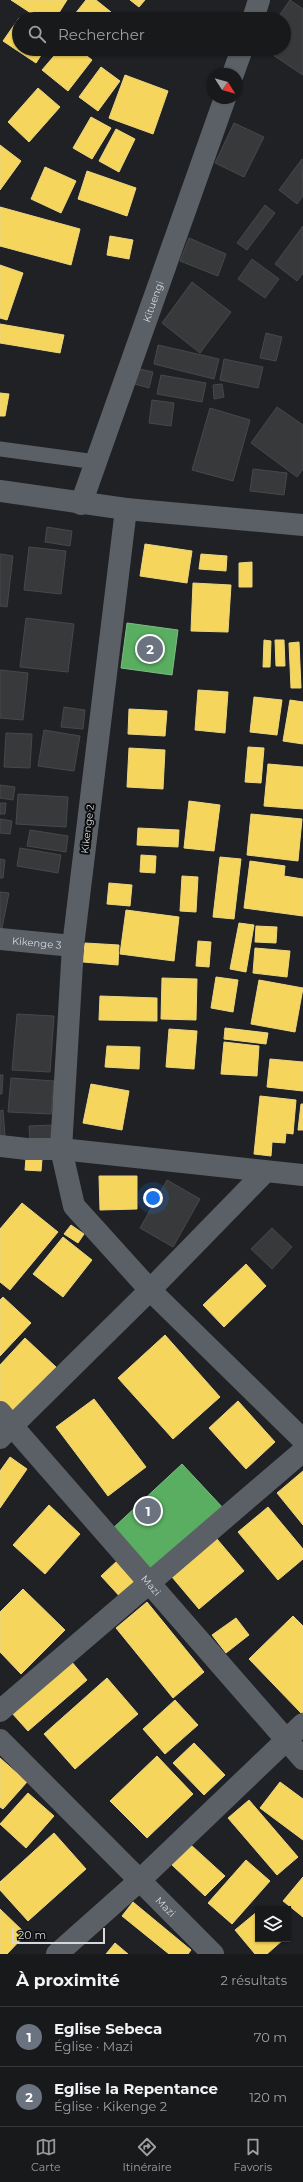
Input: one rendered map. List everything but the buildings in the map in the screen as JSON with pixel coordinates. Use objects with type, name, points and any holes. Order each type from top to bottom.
[{"type":"street","points":[[255,12],[259,0]]},
{"type":"street","points":[[235,68],[239,56]]},
{"type":"street","name":"Kituengi","points":[[81,504],[223,104]]},
{"type":"street","points":[[0,492],[126,509],[303,525]]},
{"type":"street","name":"Kikenge 2","points":[[126,509],[73,946],[61,1149],[74,1206],[150,1290],[303,1440]]},
{"type":"street","name":"Kikenge 3","points":[[0,939],[73,946]]},
{"type":"street","points":[[0,1146],[27,1149],[61,1149],[265,1172],[303,1174]]},
{"type":"street","points":[[4,1425],[150,1290],[265,1172]]},
{"type":"street","name":"Mazi","points":[[4,1425],[149,1582],[303,1759]]},
{"type":"street","points":[[0,1711],[303,1451]]},
{"type":"street","points":[[56,1954],[139,1881],[303,1724]]},
{"type":"street","name":"Mazi","points":[[0,1740],[213,1954]]},
{"type":"lane","points":[[0,449],[96,462]]},
{"type":"place","name":"Eglise la Repentance","points":[[150,649]]},
{"type":"place","name":"Eglise Sebeca","points":[[148,1511]]}]
